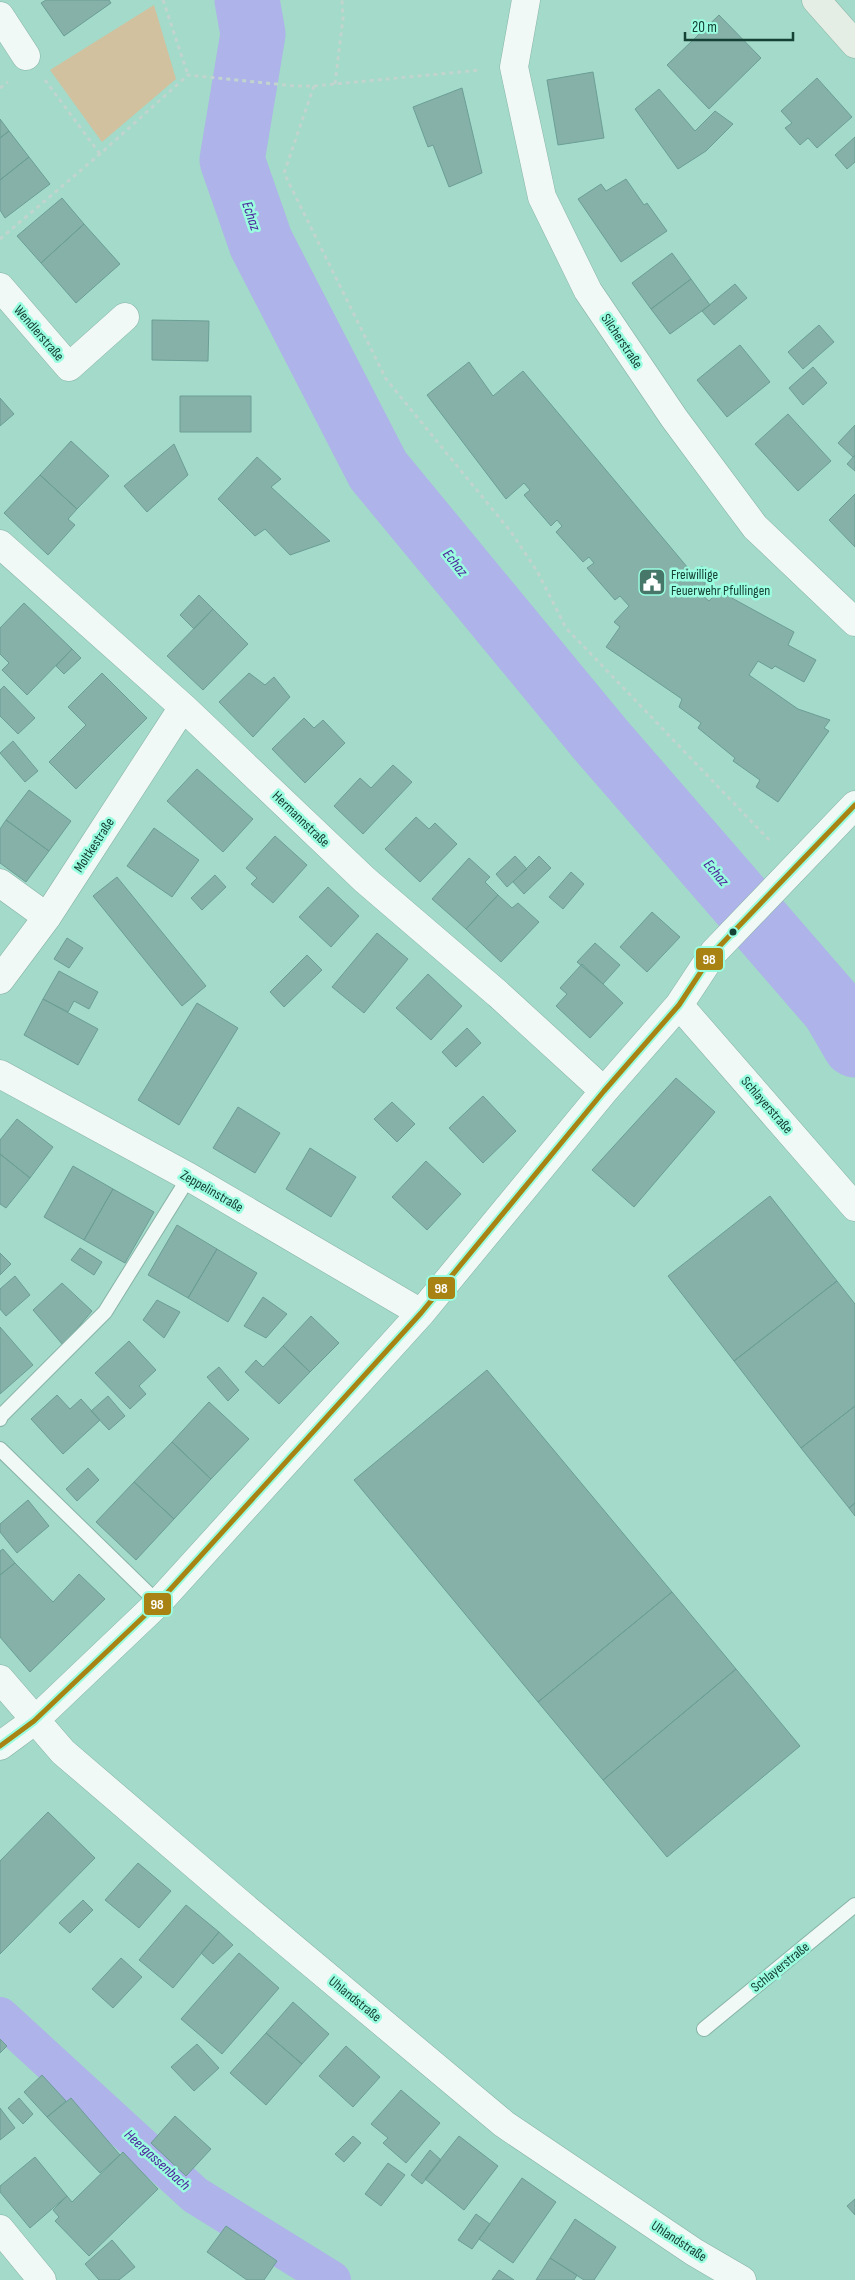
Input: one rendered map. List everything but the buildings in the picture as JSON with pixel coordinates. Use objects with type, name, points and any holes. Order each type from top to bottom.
[{"type":"main road","points":[[816,0],[855,44]]},
{"type":"street","name":"Silcherstraße","points":[[526,0],[514,68],[542,197],[588,291],[674,418],[755,527],[855,622]]},
{"type":"street","points":[[0,16],[26,56]]},
{"type":"street","name":"Wendlerstraße","points":[[0,288],[69,367],[125,317]]},
{"type":"street","name":"Hermannstraße","points":[[0,544],[184,707],[365,880],[498,994],[604,1091]]},
{"type":"street","name":"Moltkestraße","points":[[0,980],[47,917],[184,707]]},
{"type":"street","points":[[0,1746],[34,1721],[158,1603],[421,1313],[604,1091],[679,1005],[714,952],[855,805]]},
{"type":"street","points":[[0,883],[47,917]]},
{"type":"street","name":"Schlayerstraße","points":[[679,1005],[855,1207]]},
{"type":"street","name":"Zeppelinstraße","points":[[0,1074],[189,1177],[421,1313]]},
{"type":"street","name":"Uhlandstraße","points":[[0,1679],[34,1721],[63,1752],[243,1906],[504,2124],[694,2252],[742,2280]]},
{"type":"street","points":[[0,2229],[42,2280]]},
{"type":"lane","points":[[0,1419],[105,1312],[189,1177]]},
{"type":"lane","points":[[0,1449],[158,1603]]},
{"type":"lane","name":"Schlayerstraße","points":[[704,2029],[855,1905]]},
{"type":"path","points":[[163,0],[188,76]]},
{"type":"path","points":[[335,84],[343,18],[342,0]]},
{"type":"path","points":[[26,56],[100,154]]},
{"type":"path","points":[[0,239],[188,76],[295,86],[314,86],[514,68]]},
{"type":"path","points":[[314,86],[284,173],[386,378],[511,532],[537,571],[566,628],[795,867]]},
{"type":"shaded area","points":[[154,5],[176,79],[102,142],[50,70]]},
{"type":"waterway","name":"Echaz","points":[[247,0],[253,34],[232,160],[261,243],[378,470],[600,739],[834,1009],[855,1045]]},
{"type":"waterway","name":"Heergassenbach","points":[[0,2016],[195,2195],[332,2280]]},
{"type":"transit line","name":"98","points":[[0,1746],[34,1721],[158,1603],[421,1313],[604,1091],[679,1005],[714,952],[855,805]]},
{"type":"place","name":"Freiwillige Feuerwehr Pfullingen","points":[[652,582]]}]
